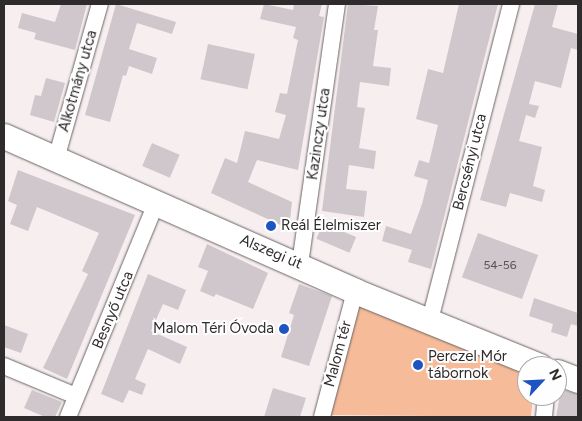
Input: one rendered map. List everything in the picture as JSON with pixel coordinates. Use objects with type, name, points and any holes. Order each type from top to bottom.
[{"type":"main road","name":"Alszegi út","points":[[4,136],[300,264],[355,291],[517,356]]},
{"type":"street","name":"Alkotmány utca","points":[[56,158],[100,4]]},
{"type":"street","name":"Kazinczy utca","points":[[300,264],[337,4]]},
{"type":"street","name":"Bercsényi utca","points":[[430,320],[511,4]]},
{"type":"street","name":"Besnyő utca","points":[[68,417],[156,203]]},
{"type":"street","name":"Malom tér","points":[[322,417],[355,291]]},
{"type":"street","points":[[4,366],[76,396]]},
{"type":"shaded area","points":[[357,301],[517,362],[517,406],[532,406],[531,417],[326,415]]},
{"type":"building","points":[[61,4],[87,4],[75,50],[34,39],[36,33],[18,28],[22,13],[55,22]]},
{"type":"building","points":[[116,4],[176,22],[172,34],[137,23],[129,49],[157,58],[152,74],[129,66],[126,76],[123,75],[110,122],[85,115]]},
{"type":"building","points":[[264,4],[293,10],[294,4],[322,4],[319,16],[324,17],[298,170],[257,160],[248,182],[292,202],[289,229],[211,193],[225,158],[237,163],[245,131],[279,139],[286,115],[275,112],[280,93],[287,94],[298,40],[293,38],[296,27],[260,19]]},
{"type":"building","points":[[348,4],[378,6],[374,30],[378,30],[373,66],[391,68],[389,86],[360,82],[357,107],[365,108],[359,148],[376,151],[374,169],[349,165],[346,189],[367,191],[364,217],[322,211]]},
{"type":"building","points":[[459,4],[498,4],[431,269],[408,262],[412,250],[382,241],[386,226],[411,234],[422,204],[428,180],[414,176],[419,160],[429,163],[438,125],[416,119],[428,69],[443,73]]},
{"type":"building","points":[[535,4],[558,4],[552,27],[578,34],[578,50],[571,48],[561,88],[535,81],[529,104],[539,106],[535,118],[526,115],[519,141],[542,147],[533,186],[545,190],[542,202],[510,193],[506,207],[480,200]]},
{"type":"building","points":[[208,44],[255,54],[247,89],[201,79]]},
{"type":"building","points":[[46,78],[65,83],[54,122],[30,115],[35,95],[41,96]]},
{"type":"building","points":[[152,143],[180,155],[170,178],[142,166]]},
{"type":"building","points":[[18,170],[135,215],[67,379],[43,368],[88,274],[82,271],[99,233],[37,207],[28,231],[10,224],[17,205],[8,201]]},
{"type":"building","points":[[323,223],[356,237],[349,253],[316,239]]},
{"type":"building","points":[[478,233],[538,255],[522,299],[462,277]]},
{"type":"building","points":[[207,244],[268,273],[253,309],[216,294],[214,297],[200,291],[208,271],[198,267]]},
{"type":"building","points":[[148,274],[186,290],[178,310],[163,304],[151,331],[187,347],[180,364],[148,349],[135,379],[146,384],[142,395],[129,390],[123,403],[101,394]]},
{"type":"building","points":[[299,284],[332,296],[309,366],[281,357],[294,315],[289,313]]},
{"type":"building","points":[[534,298],[578,313],[578,326],[571,324],[567,337],[551,332],[553,324],[529,316]]},
{"type":"building","points":[[4,325],[28,334],[21,353],[4,347]]},
{"type":"building","points":[[273,388],[306,398],[300,417],[264,417]]},
{"type":"building","points":[[32,390],[62,402],[55,417],[45,417],[24,408]]},
{"type":"building","points":[[567,391],[578,394],[578,417],[556,417],[558,406],[567,406]]},
{"type":"place","name":"Reál Élelmiszer","points":[[271,226]]},
{"type":"place","name":"Malom Téri Óvoda","points":[[284,329]]},
{"type":"place","name":"Perczel Mór tábornok","points":[[418,365]]}]
